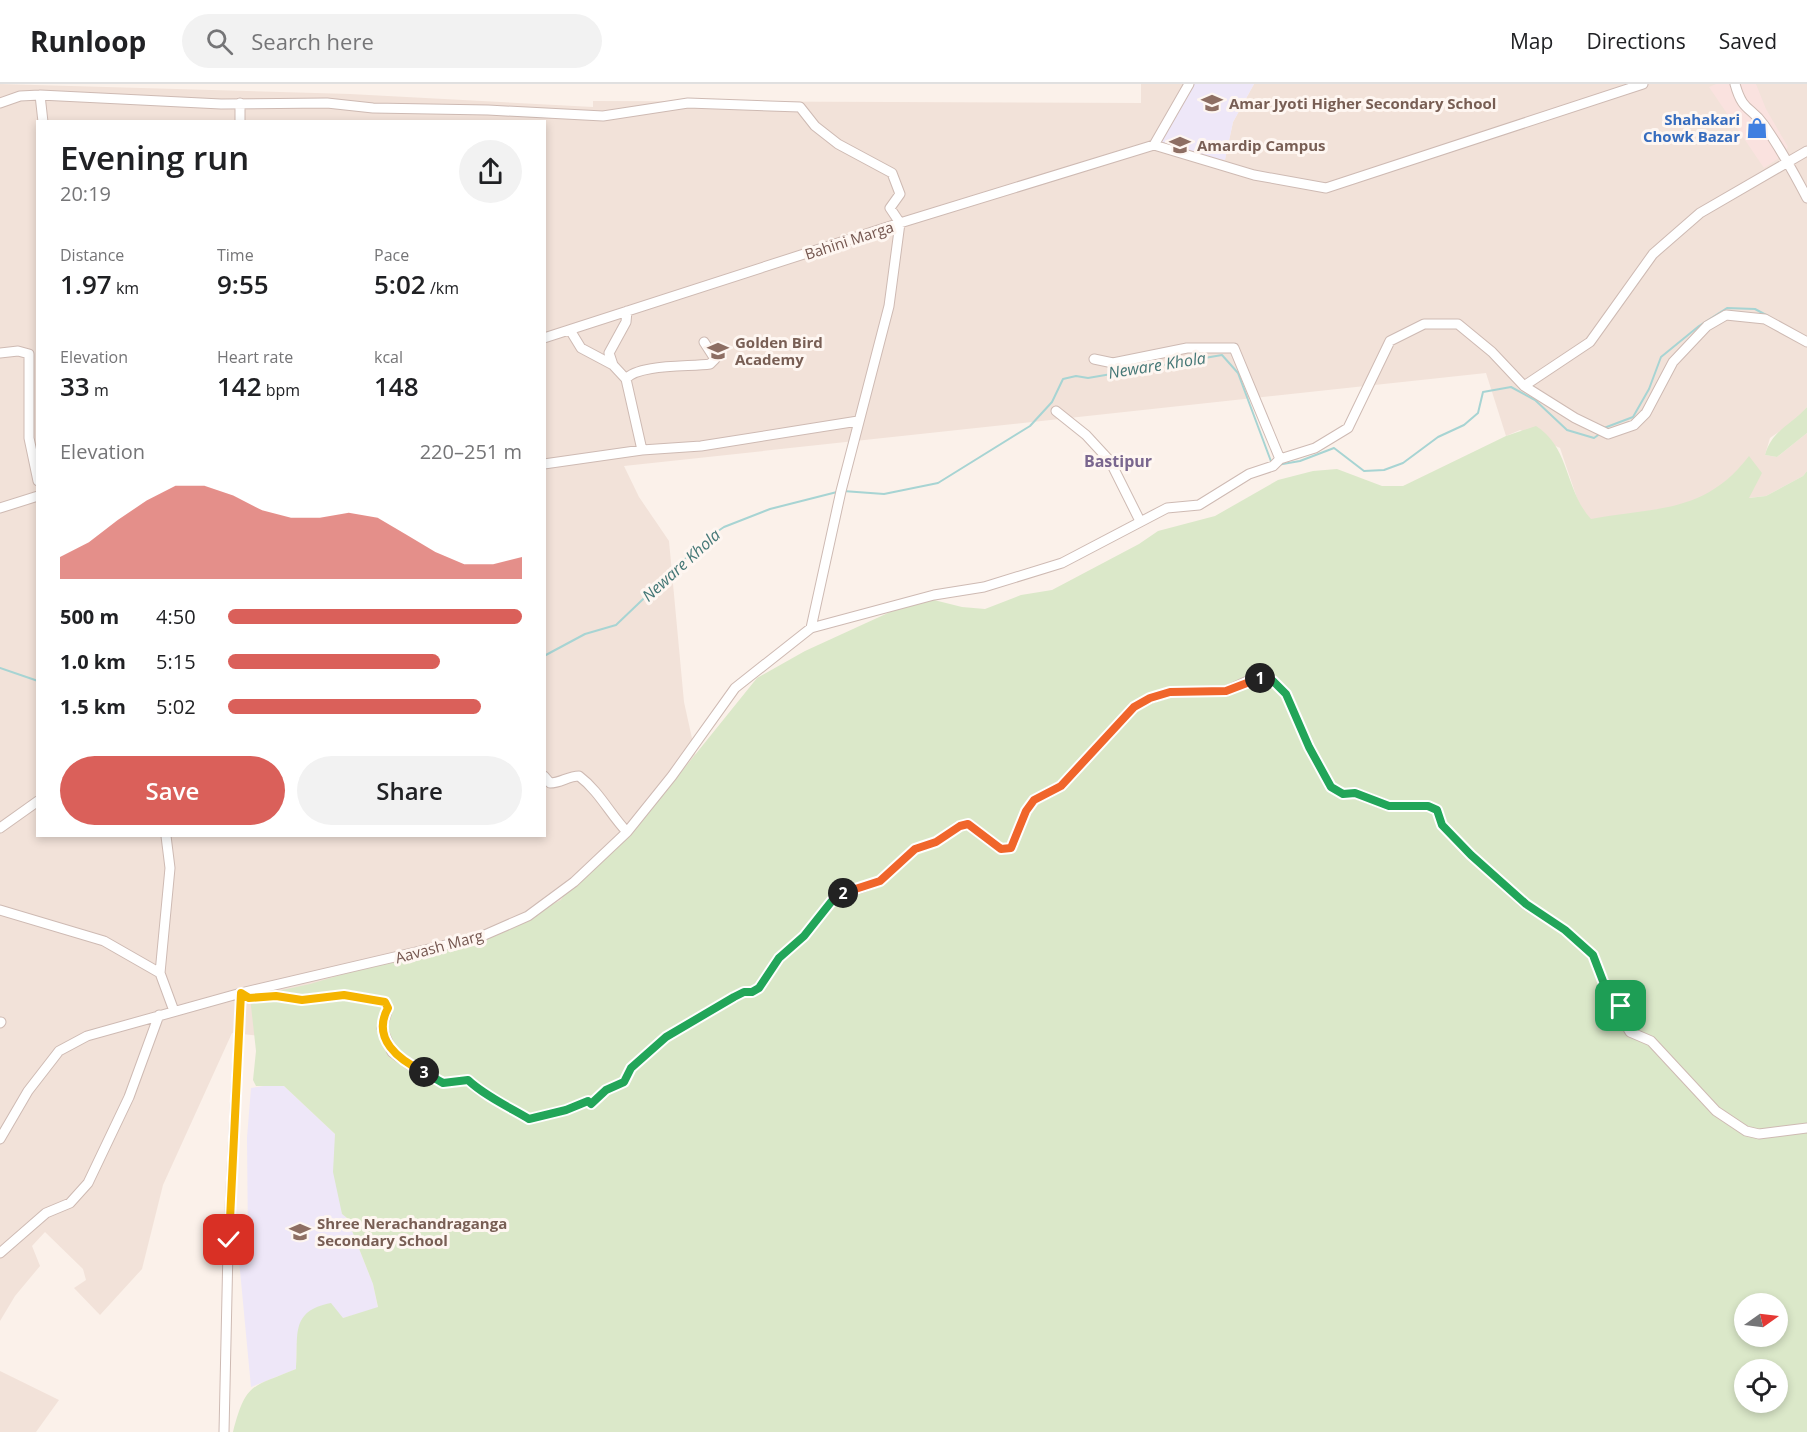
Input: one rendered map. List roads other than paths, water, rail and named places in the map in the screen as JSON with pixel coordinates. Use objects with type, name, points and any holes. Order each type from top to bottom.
[{"type":"street","points":[[1189,84],[1154,145],[1254,175],[1326,188],[1643,84]]},
{"type":"street","points":[[1735,84],[1745,107],[1761,121],[1788,162],[1807,198]]},
{"type":"street","points":[[40,95],[43,120]]},
{"type":"street","points":[[0,103],[20,96],[40,95],[327,104],[373,108],[466,109],[603,116],[688,103],[801,107],[815,126],[838,144],[892,173],[900,194],[890,208],[900,223],[889,306],[870,386],[858,421],[811,628],[934,595],[984,587],[1062,563],[1167,508],[1199,505],[1249,474],[1273,466],[1280,459],[1315,448],[1348,428],[1390,341],[1424,324],[1458,324],[1492,352],[1524,386],[1608,435],[1634,425],[1646,413],[1673,362],[1707,326],[1726,315],[1765,319],[1807,342]]},
{"type":"street","points":[[240,103],[240,120]]},
{"type":"street","name":"Bahini Marga","points":[[546,337],[900,223],[1154,145]]},
{"type":"street","points":[[1524,386],[1590,342],[1653,254],[1700,213],[1807,151]]},
{"type":"street","points":[[627,310],[626,322],[610,346],[609,358],[626,379],[642,450]]},
{"type":"street","points":[[570,330],[581,348],[613,365]]},
{"type":"street","points":[[626,379],[631,373],[649,369],[710,364],[715,359],[704,342]]},
{"type":"street","points":[[1094,360],[1113,363],[1187,348],[1234,348],[1280,459]]},
{"type":"street","points":[[0,353],[18,351],[29,354],[29,438],[36,471]]},
{"type":"street","points":[[1056,411],[1073,423],[1110,460],[1140,521]]},
{"type":"street","points":[[546,464],[642,450],[701,446],[858,421]]},
{"type":"street","points":[[0,508],[36,497]]},
{"type":"street","name":"Aavash Marg","points":[[0,1139],[28,1091],[59,1051],[87,1036],[241,993],[480,937],[528,916],[552,900],[627,832],[672,776],[735,688],[811,628]]},
{"type":"street","points":[[224,1432],[228,1249],[241,993],[249,998],[276,996],[302,1000],[344,995],[385,1002],[388,1008],[382,1028],[392,1052],[443,1083],[468,1080],[479,1091],[492,1096],[529,1119],[566,1110],[588,1101],[591,1104],[606,1090],[624,1082],[631,1068],[666,1037],[734,997],[759,988],[779,958],[804,936],[835,897],[880,881],[915,849],[936,842],[960,826],[968,824],[1001,849],[1011,848],[1026,811],[1034,800],[1061,786],[1134,707],[1150,698],[1170,692],[1226,691],[1256,678],[1264,678],[1280,686],[1331,787],[1343,794],[1355,793],[1389,806],[1428,806],[1437,810],[1442,825],[1471,855],[1526,904],[1565,930],[1593,955],[1606,989],[1621,1006],[1623,1020],[1629,1032],[1651,1041],[1716,1111],[1746,1131],[1759,1134],[1807,1128]]},
{"type":"street","points":[[546,778],[550,783],[556,783],[568,776],[579,776],[599,794],[612,816],[627,832]]},
{"type":"street","points":[[0,828],[36,802]]},
{"type":"street","points":[[166,837],[170,868],[160,973],[174,1011]]},
{"type":"street","points":[[0,910],[104,941],[160,973]]},
{"type":"street","points":[[0,1253],[46,1213],[70,1203],[88,1183],[129,1097],[159,1015]]},
{"type":"waterway","name":"Neware Khola","points":[[1604,428],[1633,417],[1649,389],[1661,357],[1699,326],[1727,308],[1755,309],[1768,316]]},
{"type":"waterway","name":"Neware Khola","points":[[843,491],[884,494],[938,483],[1030,426],[1052,402],[1063,379],[1076,376],[1088,378],[1222,355],[1238,373],[1272,464]]},
{"type":"waterway","name":"Neware Khola","points":[[1277,465],[1300,461],[1334,448],[1364,471],[1384,470],[1403,463],[1438,437],[1464,425],[1478,413],[1483,392],[1511,387],[1535,400],[1567,430],[1594,438],[1601,433]]},
{"type":"waterway","name":"Neware Khola","points":[[546,655],[585,634],[616,625],[706,539],[724,527],[770,509],[837,492]]},
{"type":"waterway","name":"Neware Khola","points":[[0,668],[36,680]]},
{"type":"place","name":"Amar Jyoti Higher Secondary School","points":[[1212,103]]},
{"type":"place","name":"Shahakari Chowk Bazar","points":[[1757,128]]},
{"type":"place","name":"Amardip Campus","points":[[1180,145]]},
{"type":"place","name":"Golden Bird Academy","points":[[718,351]]},
{"type":"place","name":"Shree Nerachandraganga Secondary School","points":[[300,1232]]},
{"type":"district","name":"Bastipur","points":[[1118,461]]}]
